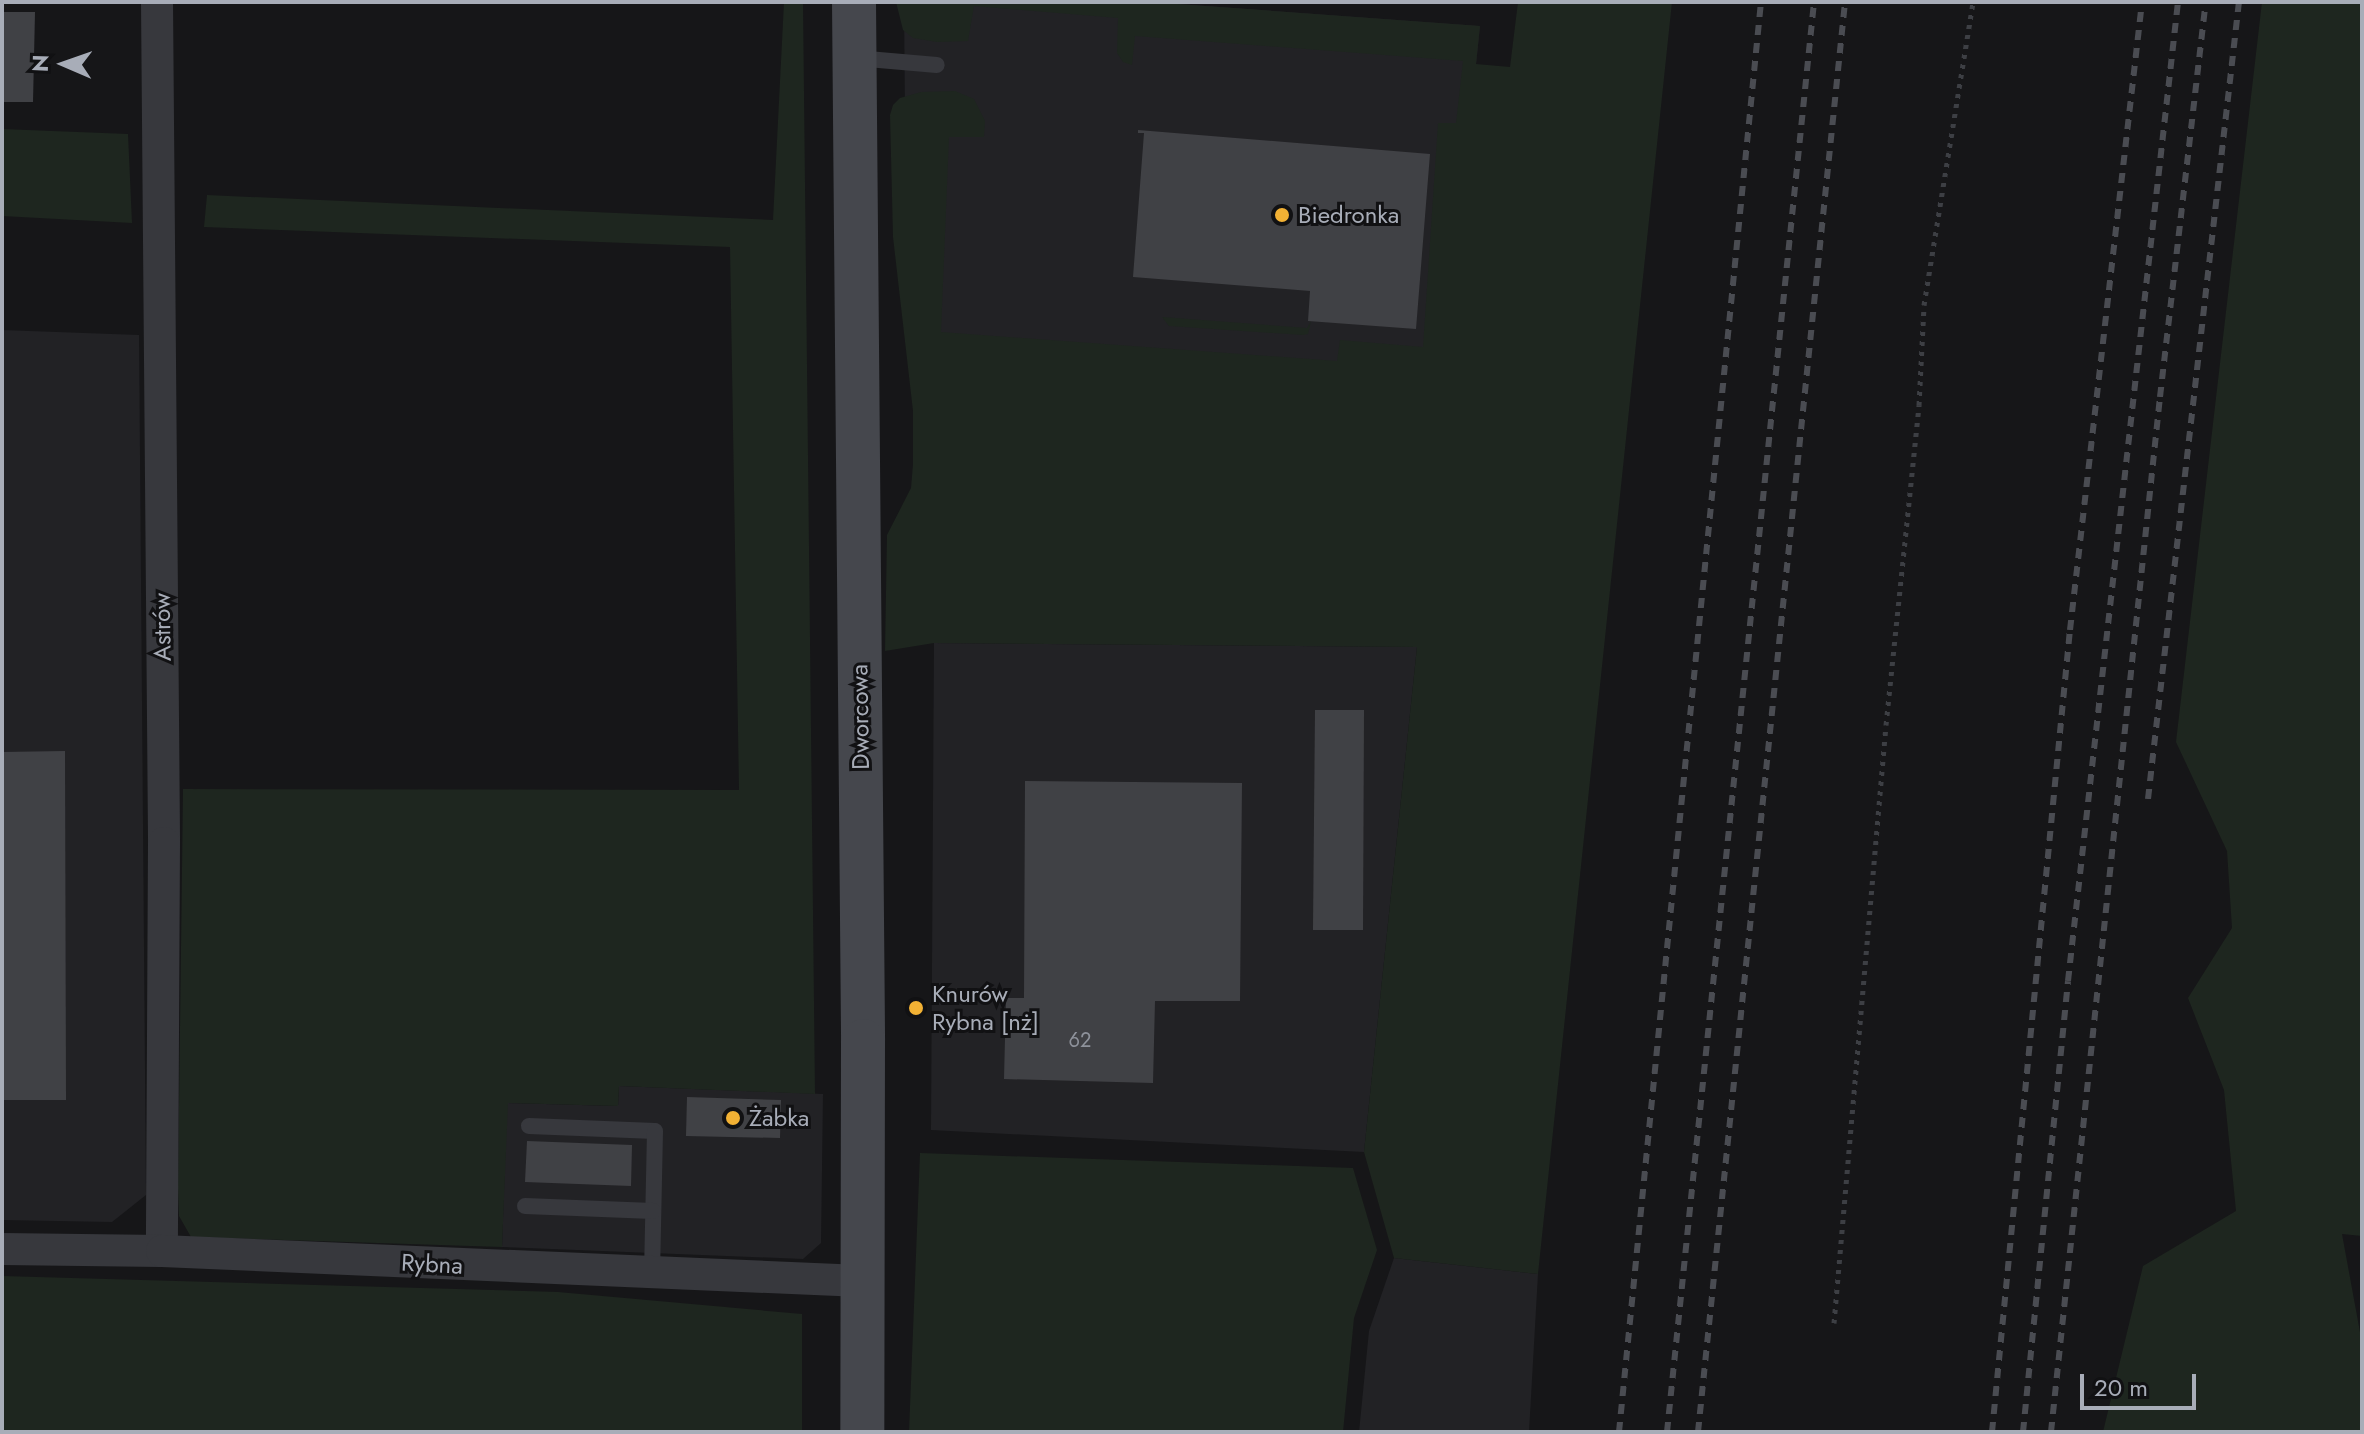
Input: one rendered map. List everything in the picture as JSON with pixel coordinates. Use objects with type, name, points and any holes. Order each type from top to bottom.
[{"type":"main road","name":"Dworcowa","points":[[854,2],[863,1041],[862,1432]]},
{"type":"street","name":"Astrów","points":[[157,2],[164,843],[162,1251]]},
{"type":"street","name":"Rybna","points":[[2,1249],[162,1251],[861,1281]]},
{"type":"lane","points":[[854,58],[937,65]]},
{"type":"lane","points":[[529,1126],[655,1131],[652,1274]]},
{"type":"lane","points":[[525,1206],[653,1211]]},
{"type":"path","points":[[1834,1323],[1886,725],[1919,405],[1924,305],[1973,2]]},
{"type":"shaded area","points":[[784,2],[803,2],[815,1094],[619,1086],[618,1106],[508,1103],[502,1247],[191,1237],[179,1216],[178,1188],[183,789],[739,790],[730,247],[204,227],[207,195],[773,220]]},
{"type":"shaded area","points":[[896,2],[1150,2],[1480,26],[1476,64],[1510,67],[1518,2],[1672,2],[1538,1274],[1394,1258],[1364,1152],[1417,647],[934,643],[885,651],[887,535],[911,488],[913,464],[913,411],[893,237],[890,115],[893,105],[900,98],[921,92],[955,91],[974,99],[985,121],[984,137],[949,137],[941,332],[1337,361],[1340,340],[1423,347],[1438,123],[1456,123],[1463,61],[1135,36],[1132,65],[1123,62],[1117,53],[1118,18],[974,6],[968,41],[937,42],[913,38],[903,30]]},
{"type":"shaded area","points":[[904,2],[1150,2],[1480,26],[1444,378],[907,348]]},
{"type":"shaded area","points":[[2262,2],[2362,2],[2362,1236],[2342,1234],[2362,1343],[2362,1432],[2103,1432],[2143,1266],[2236,1211],[2224,1090],[2188,998],[2232,928],[2227,851],[2176,742]]},
{"type":"shaded area","points":[[2,129],[128,134],[132,223],[2,216]]},
{"type":"shaded area","points":[[1162,317],[1307,328],[1311,321],[1308,334],[1303,335],[1169,326]]},
{"type":"shaded area","points":[[2,330],[139,335],[146,1195],[112,1222],[2,1220]]},
{"type":"shaded area","points":[[934,643],[1417,647],[1364,1152],[931,1130]]},
{"type":"shaded area","points":[[619,1086],[823,1094],[821,1243],[803,1259],[502,1247],[507,1103],[618,1106]]},
{"type":"shaded area","points":[[920,1153],[1353,1168],[1377,1250],[1354,1318],[1343,1432],[909,1432]]},
{"type":"shaded area","points":[[1394,1258],[1538,1274],[1529,1432],[1359,1432],[1369,1331]]},
{"type":"shaded area","points":[[2,1276],[558,1292],[802,1314],[802,1432],[2,1432]]},
{"type":"building","points":[[2,12],[35,12],[33,102],[2,102]]},
{"type":"building","name":"Biedronka","points":[[1138,130],[1430,154],[1416,329],[1308,321],[1310,291],[1133,277],[1144,133],[1138,133]]},
{"type":"building","points":[[1315,710],[1364,710],[1363,930],[1313,930]]},
{"type":"building","points":[[65,751],[66,1100],[2,1100],[2,752]]},
{"type":"building","points":[[1025,781],[1242,783],[1240,1001],[1155,1001],[1153,1083],[1004,1079],[1006,998],[1024,998]]},
{"type":"building","name":"Żabka","points":[[687,1097],[781,1100],[780,1138],[686,1136]]},
{"type":"building","points":[[527,1141],[632,1145],[631,1186],[525,1182]]},
{"type":"railway","points":[[1619,1432],[1761,2]]},
{"type":"railway","points":[[1667,1432],[1814,2]]},
{"type":"railway","points":[[1698,1432],[1845,2]]},
{"type":"railway","points":[[1992,1432],[2070,630],[2142,2]]},
{"type":"railway","points":[[2023,1432],[2068,981],[2178,2]]},
{"type":"railway","points":[[2051,1432],[2160,397],[2206,2]]},
{"type":"railway","points":[[2148,799],[2239,2]]},
{"type":"place","name":"Biedronka","points":[[1282,215]]},
{"type":"place","name":"Knurów Rybna [nż]","points":[[916,1008]]},
{"type":"place","name":"Żabka","points":[[733,1118]]}]
